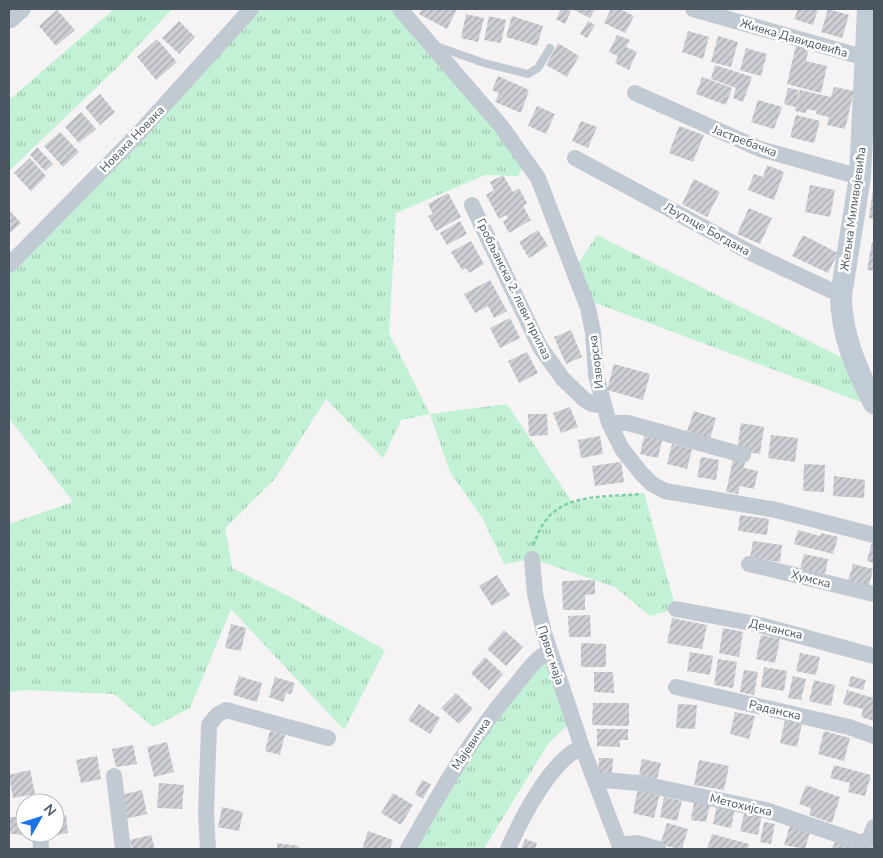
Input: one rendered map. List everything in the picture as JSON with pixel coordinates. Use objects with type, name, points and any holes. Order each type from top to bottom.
[{"type":"street","points":[[11,20],[23,9]]},
{"type":"street","name":"Новака Новака","points":[[9,265],[140,133],[252,9]]},
{"type":"street","name":"Изворска","points":[[400,9],[501,126],[538,178],[588,308],[593,332],[596,375],[609,423],[622,449],[641,473],[652,484],[665,491],[776,510],[874,535]]},
{"type":"street","name":"Живка Давидовића","points":[[693,9],[866,58]]},
{"type":"street","name":"Жељка Миливојевића","points":[[868,9],[860,177],[841,295],[841,313],[849,346],[874,403]]},
{"type":"street","name":"Јастребачка","points":[[634,93],[760,149],[860,177]]},
{"type":"street","name":"Љутице Богдана","points":[[575,158],[753,254],[841,295]]},
{"type":"street","name":"Гробљанска 2. леви прилаз","points":[[472,205],[540,347],[551,365],[585,400],[592,404],[604,406]]},
{"type":"street","points":[[609,423],[628,423],[743,455]]},
{"type":"street","name":"Првог маја","points":[[532,554],[538,613],[582,747],[620,847]]},
{"type":"street","name":"Хумска","points":[[749,564],[874,594]]},
{"type":"street","name":"Дечанска","points":[[676,609],[756,624],[874,656]]},
{"type":"street","name":"Мајевичка","points":[[408,849],[479,732],[521,679],[543,654],[550,651]]},
{"type":"street","name":"Раданска","points":[[676,687],[805,717],[874,736]]},
{"type":"street","points":[[208,849],[206,813],[210,725],[217,715],[226,710],[328,738]]},
{"type":"street","points":[[508,849],[546,782],[571,752],[582,747]]},
{"type":"street","points":[[114,776],[123,849]]},
{"type":"street","name":"Метохијска","points":[[596,783],[617,780],[638,783],[766,810],[860,842],[869,840],[874,827]]},
{"type":"street","points":[[620,847],[637,843],[658,849]]},
{"type":"lane","points":[[430,44],[484,63],[528,74],[538,68],[550,48]]},
{"type":"path","points":[[532,554],[545,520],[560,506],[572,502],[665,491]]},
{"type":"green space","points":[[114,9],[172,9],[123,62],[9,171],[9,100]]},
{"type":"green space","points":[[250,9],[400,9],[528,161],[518,176],[485,175],[396,213],[389,333],[430,414],[401,420],[383,458],[326,399],[275,479],[225,528],[232,568],[292,598],[385,650],[344,730],[231,609],[190,708],[153,727],[114,694],[24,690],[9,692],[9,524],[73,502],[9,418],[9,264]]},
{"type":"green space","points":[[597,235],[857,365],[874,407],[585,299],[574,270]]},
{"type":"green space","points":[[507,404],[572,502],[644,493],[676,609],[650,616],[615,587],[532,559],[504,564],[483,519],[450,472],[430,414]]},
{"type":"green space","points":[[550,651],[573,720],[548,744],[484,849],[416,849],[479,732]]},
{"type":"building","points":[[422,9],[457,9],[447,29],[419,14]]},
{"type":"building","points":[[561,9],[571,11],[565,24],[556,19]]},
{"type":"building","points":[[572,9],[595,9],[590,18]]},
{"type":"building","points":[[611,9],[620,9],[634,16],[625,33],[604,23]]},
{"type":"building","points":[[798,9],[818,9],[813,25],[794,19]]},
{"type":"building","points":[[828,9],[849,15],[842,38],[821,32]]},
{"type":"building","points":[[57,10],[75,30],[56,46],[39,26]]},
{"type":"building","points":[[466,14],[484,18],[478,42],[461,38]]},
{"type":"building","points":[[489,16],[506,20],[501,43],[484,40]]},
{"type":"building","points":[[512,16],[543,26],[537,46],[506,37]]},
{"type":"building","points":[[179,21],[195,37],[179,54],[162,38]]},
{"type":"building","points":[[588,21],[595,25],[587,38],[580,34]]},
{"type":"building","points":[[688,31],[709,37],[703,59],[682,52]]},
{"type":"building","points":[[617,35],[630,40],[626,47],[637,52],[629,70],[615,63],[618,56],[609,52]]},
{"type":"building","points":[[718,36],[738,42],[731,67],[711,62]]},
{"type":"building","points":[[157,39],[177,62],[156,80],[137,57]]},
{"type":"building","points":[[558,43],[579,56],[567,77],[546,65]]},
{"type":"building","points":[[796,45],[809,48],[806,61],[827,66],[821,93],[787,84]]},
{"type":"building","points":[[746,48],[767,54],[761,76],[740,70]]},
{"type":"building","points":[[715,65],[752,77],[743,102],[733,98],[736,88],[711,79]]},
{"type":"building","points":[[498,76],[529,90],[521,113],[495,102],[499,93],[492,90]]},
{"type":"building","points":[[702,77],[732,88],[726,105],[696,94]]},
{"type":"building","points":[[834,87],[854,91],[845,129],[827,125],[829,117],[816,114],[817,111],[807,109],[806,113],[795,111],[796,107],[784,104],[788,88],[799,90],[796,105],[800,90],[831,97]]},
{"type":"building","points":[[100,94],[115,112],[100,125],[85,107]]},
{"type":"building","points":[[758,100],[782,107],[774,129],[751,122]]},
{"type":"building","points":[[537,106],[555,114],[546,134],[528,126]]},
{"type":"building","points":[[81,112],[96,129],[79,143],[65,127]]},
{"type":"building","points":[[796,115],[820,121],[814,143],[790,137]]},
{"type":"building","points":[[581,121],[597,127],[588,148],[572,141]]},
{"type":"building","points":[[679,126],[704,135],[693,162],[669,153]]},
{"type":"building","points":[[60,132],[79,152],[63,167],[44,146]]},
{"type":"building","points":[[37,147],[53,164],[45,171],[30,155]]},
{"type":"building","points":[[30,158],[46,176],[31,191],[14,173]]},
{"type":"building","points":[[767,165],[784,172],[774,200],[748,190],[754,174],[763,177]]},
{"type":"building","points":[[503,175],[513,192],[519,188],[527,203],[523,206],[531,220],[509,233],[503,222],[508,218],[506,215],[499,219],[486,195],[494,190],[490,182]]},
{"type":"building","points":[[694,179],[720,192],[707,217],[682,204]]},
{"type":"building","points":[[810,185],[835,190],[830,217],[805,212]]},
{"type":"building","points":[[874,189],[874,219],[869,218]]},
{"type":"building","points":[[448,193],[461,217],[436,231],[428,216],[433,214],[428,204]]},
{"type":"building","points":[[749,208],[772,218],[760,244],[737,234]]},
{"type":"building","points":[[9,210],[21,223],[9,234]]},
{"type":"building","points":[[460,221],[467,234],[447,245],[440,233]]},
{"type":"building","points":[[538,230],[548,246],[529,258],[519,242]]},
{"type":"building","points":[[803,235],[838,253],[828,273],[792,256]]},
{"type":"building","points":[[471,241],[484,264],[469,273],[466,268],[462,270],[451,252]]},
{"type":"building","points":[[872,242],[874,243],[874,271],[867,270]]},
{"type":"building","points":[[490,280],[507,311],[494,318],[488,306],[475,313],[464,294]]},
{"type":"building","points":[[510,318],[520,338],[500,348],[490,328]]},
{"type":"building","points":[[571,330],[582,357],[566,364],[554,337]]},
{"type":"building","points":[[527,352],[538,373],[519,383],[508,361]]},
{"type":"building","points":[[614,364],[650,374],[643,400],[607,390]]},
{"type":"building","points":[[570,407],[578,427],[561,433],[553,413]]},
{"type":"building","points":[[694,411],[716,418],[710,439],[687,431]]},
{"type":"building","points":[[528,414],[547,414],[548,435],[529,436]]},
{"type":"building","points":[[741,423],[764,427],[760,454],[737,451]]},
{"type":"building","points":[[645,432],[663,436],[658,458],[640,454]]},
{"type":"building","points":[[771,435],[798,438],[795,462],[768,458]]},
{"type":"building","points":[[600,436],[603,454],[581,458],[578,440]]},
{"type":"building","points":[[672,444],[692,449],[687,469],[667,464]]},
{"type":"building","points":[[701,457],[719,460],[716,480],[697,477]]},
{"type":"building","points":[[733,460],[745,462],[744,468],[758,471],[754,489],[740,486],[738,494],[726,492]]},
{"type":"building","points":[[621,462],[624,482],[595,486],[592,466]]},
{"type":"building","points":[[804,464],[825,465],[824,492],[803,491]]},
{"type":"building","points":[[834,476],[865,480],[864,498],[833,496]]},
{"type":"building","points":[[740,515],[769,519],[767,535],[738,531]]},
{"type":"building","points":[[798,530],[820,536],[821,533],[838,537],[833,554],[794,544]]},
{"type":"building","points":[[753,541],[782,545],[780,562],[750,558]]},
{"type":"building","points":[[872,542],[874,543],[874,563],[867,561]]},
{"type":"building","points":[[804,554],[828,559],[825,574],[800,569]]},
{"type":"building","points":[[853,564],[873,569],[869,586],[848,581]]},
{"type":"building","points":[[497,575],[510,595],[492,606],[479,586]]},
{"type":"building","points":[[595,580],[595,594],[585,595],[585,610],[563,610],[562,581]]},
{"type":"building","points":[[590,615],[591,637],[569,637],[568,616]]},
{"type":"building","points":[[672,618],[707,625],[702,649],[667,643]]},
{"type":"building","points":[[231,624],[246,628],[241,651],[225,648]]},
{"type":"building","points":[[723,628],[743,632],[739,657],[719,653]]},
{"type":"building","points":[[504,630],[523,647],[506,666],[487,649]]},
{"type":"building","points":[[761,635],[780,639],[775,663],[756,659]]},
{"type":"building","points":[[581,643],[606,644],[606,667],[581,667]]},
{"type":"building","points":[[690,652],[713,656],[710,675],[687,671]]},
{"type":"building","points":[[800,653],[820,657],[816,675],[796,671]]},
{"type":"building","points":[[485,657],[503,674],[489,690],[471,673]]},
{"type":"building","points":[[718,659],[737,662],[733,688],[714,685]]},
{"type":"building","points":[[764,667],[787,671],[784,691],[761,687]]},
{"type":"building","points":[[744,670],[758,672],[754,695],[740,692]]},
{"type":"building","points":[[594,672],[613,672],[614,693],[594,692]]},
{"type":"building","points":[[239,676],[262,683],[257,702],[233,695]]},
{"type":"building","points":[[793,676],[806,679],[801,700],[788,698]]},
{"type":"building","points":[[851,676],[866,680],[863,690],[848,686]]},
{"type":"building","points":[[275,677],[295,683],[291,694],[286,693],[283,702],[269,697]]},
{"type":"building","points":[[814,680],[835,685],[831,706],[809,701]]},
{"type":"building","points":[[847,690],[874,698],[874,721],[861,717],[863,709],[843,704]]},
{"type":"building","points":[[456,693],[473,709],[459,724],[441,708]]},
{"type":"building","points":[[593,703],[629,703],[629,726],[592,725]]},
{"type":"building","points":[[419,704],[440,718],[430,734],[408,720]]},
{"type":"building","points":[[678,704],[697,705],[695,729],[676,728]]},
{"type":"building","points":[[735,712],[755,716],[749,739],[730,734]]},
{"type":"building","points":[[785,720],[802,724],[797,747],[780,743]]},
{"type":"building","points":[[597,729],[628,729],[628,740],[620,740],[620,747],[597,746]]},
{"type":"building","points":[[270,731],[285,734],[280,755],[265,751]]},
{"type":"building","points":[[824,731],[850,738],[844,761],[818,754]]},
{"type":"building","points":[[167,742],[174,772],[154,777],[147,747]]},
{"type":"building","points":[[133,745],[137,764],[116,767],[112,749]]},
{"type":"building","points":[[97,756],[101,779],[81,783],[76,760]]},
{"type":"building","points":[[599,758],[613,758],[612,775],[598,774]]},
{"type":"building","points":[[642,759],[661,763],[657,779],[639,775]]},
{"type":"building","points":[[699,760],[729,766],[724,790],[694,785]]},
{"type":"building","points":[[834,765],[871,775],[865,796],[848,792],[850,783],[830,778]]},
{"type":"building","points":[[30,770],[35,793],[15,793],[15,798],[13,798],[9,775]]},
{"type":"building","points":[[422,780],[431,784],[423,799],[415,794]]},
{"type":"building","points":[[159,783],[184,785],[182,809],[157,808]]},
{"type":"building","points":[[806,785],[840,797],[832,823],[809,815],[811,808],[799,804]]},
{"type":"building","points":[[638,788],[660,793],[654,818],[633,813]]},
{"type":"building","points":[[142,790],[147,814],[125,819],[120,795]]},
{"type":"building","points":[[393,793],[413,805],[401,825],[381,813]]},
{"type":"building","points":[[664,797],[682,801],[677,821],[660,817]]},
{"type":"building","points":[[694,802],[710,805],[706,822],[691,820]]},
{"type":"building","points":[[717,804],[735,808],[731,828],[713,824]]},
{"type":"building","points":[[222,807],[243,812],[239,831],[218,827]]},
{"type":"building","points":[[745,810],[762,814],[758,835],[740,831]]},
{"type":"building","points":[[65,815],[68,833],[65,834]]},
{"type":"building","points":[[9,817],[15,817],[15,834],[9,834]]},
{"type":"building","points":[[764,822],[775,824],[771,844],[760,842]]},
{"type":"building","points":[[667,823],[688,829],[682,849],[660,845]]},
{"type":"building","points":[[790,825],[810,832],[805,849],[784,845]]},
{"type":"building","points":[[368,831],[393,840],[390,849],[362,849]]},
{"type":"building","points":[[712,834],[749,844],[748,849],[707,849]]},
{"type":"building","points":[[151,835],[155,849],[132,849],[130,840]]},
{"type":"building","points":[[836,838],[852,844],[850,849],[832,849]]},
{"type":"building","points":[[525,839],[537,843],[535,849],[521,849]]},
{"type":"building","points":[[277,843],[299,846],[299,849],[277,849]]}]
